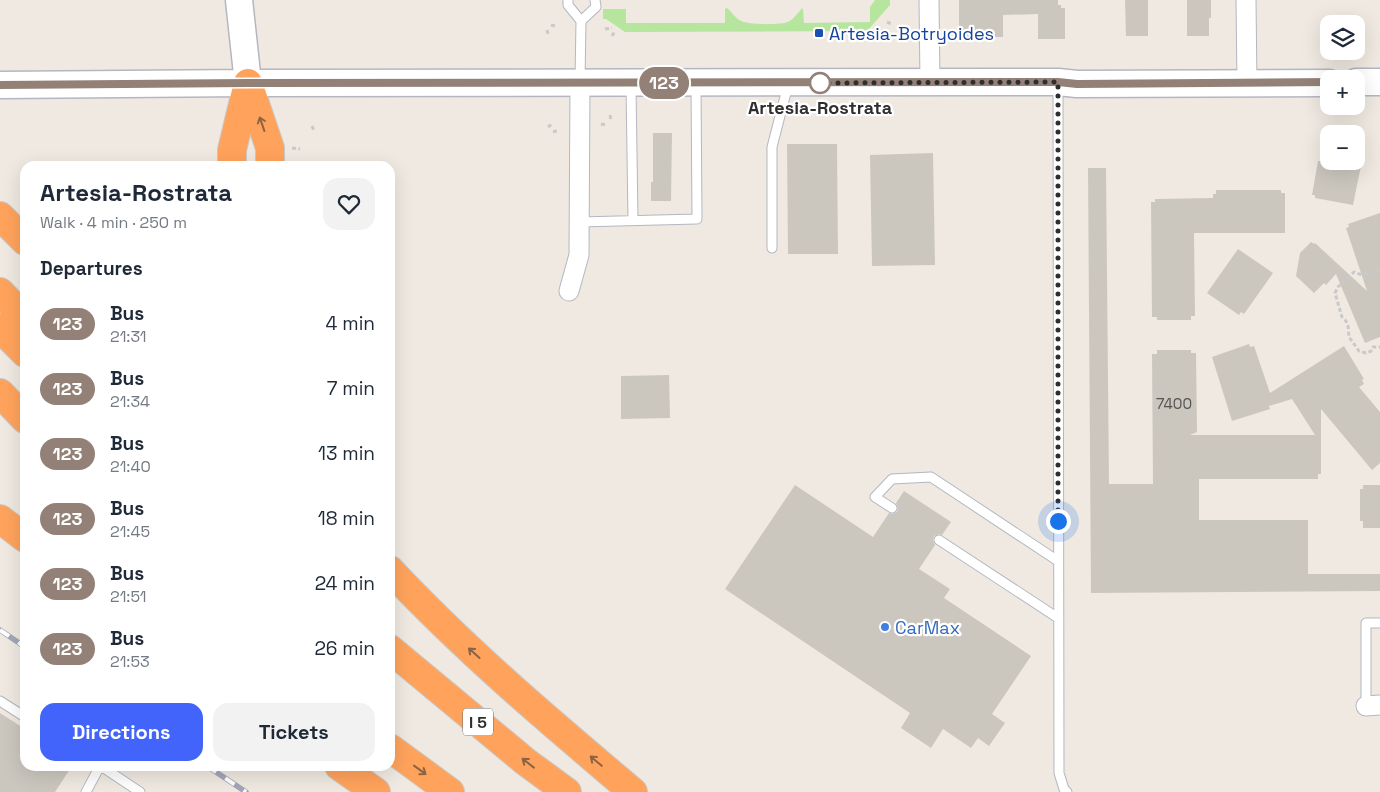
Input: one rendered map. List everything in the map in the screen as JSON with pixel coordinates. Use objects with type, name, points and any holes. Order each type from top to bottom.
[{"type":"highway","points":[[232,161],[232,150],[248,83]]},
{"type":"highway","points":[[248,83],[270,148],[270,161]]},
{"type":"highway","points":[[0,216],[20,236]]},
{"type":"highway","points":[[0,292],[20,313]]},
{"type":"highway","points":[[0,328],[20,348]]},
{"type":"highway","points":[[0,393],[20,414]]},
{"type":"highway","points":[[0,519],[20,534]]},
{"type":"highway","points":[[395,575],[458,639],[537,712],[633,792]]},
{"type":"highway","name":"I 5","points":[[395,653],[526,762],[567,792]]},
{"type":"highway","points":[[395,752],[450,792]]},
{"type":"highway","points":[[346,771],[376,792]]},
{"type":"main road","points":[[239,0],[248,83]]},
{"type":"main road","points":[[0,85],[1320,82]]},
{"type":"main road","points":[[1365,82],[1380,82]]},
{"type":"street","points":[[929,0],[930,82]]},
{"type":"street","points":[[1246,0],[1247,83]]},
{"type":"street","points":[[569,291],[579,255],[580,83]]},
{"type":"lane","points":[[568,0],[568,5],[581,21],[580,83]]},
{"type":"lane","points":[[581,21],[596,7],[595,0]]},
{"type":"lane","points":[[1058,82],[1059,773],[1066,792]]},
{"type":"lane","points":[[631,83],[633,220]]},
{"type":"lane","points":[[579,222],[697,219],[696,83]]},
{"type":"lane","points":[[772,248],[772,147],[788,83]]},
{"type":"lane","points":[[892,508],[875,497],[892,479],[931,477],[1058,560]]},
{"type":"lane","points":[[939,540],[1058,618]]},
{"type":"lane","points":[[1373,705],[1366,623],[1380,623]]},
{"type":"lane","points":[[0,701],[20,714]]},
{"type":"lane","points":[[86,792],[98,771]]},
{"type":"lane","points":[[108,771],[140,792]]},
{"type":"path","points":[[888,22],[892,24]]},
{"type":"path","points":[[604,29],[613,29],[612,36]]},
{"type":"path","points":[[881,29],[882,34]]},
{"type":"path","points":[[547,30],[548,34]]},
{"type":"path","points":[[948,36],[954,36]]},
{"type":"path","points":[[610,115],[611,120]]},
{"type":"path","points":[[548,127],[552,124]]},
{"type":"path","points":[[601,124],[606,125]]},
{"type":"path","points":[[312,126],[314,131]]},
{"type":"path","points":[[554,132],[559,130]]},
{"type":"path","points":[[291,148],[300,149]]},
{"type":"path","points":[[1380,270],[1362,275],[1354,272],[1335,292],[1342,316],[1348,326],[1349,337],[1359,351],[1366,352],[1371,351],[1373,347],[1380,347]]},
{"type":"green space","points":[[875,0],[890,0],[890,5],[867,31],[625,32],[606,19],[603,19],[603,9],[626,9],[626,23],[725,23],[725,9],[727,8],[741,21],[772,24],[788,22],[802,8],[804,23],[870,22],[870,7]]},
{"type":"building","points":[[959,0],[1058,0],[1058,5],[1061,5],[1061,8],[1065,8],[1065,39],[1038,39],[1038,14],[1003,15],[1003,37],[959,37]]},
{"type":"building","points":[[1125,0],[1148,0],[1148,36],[1126,36]]},
{"type":"building","points":[[1187,0],[1211,0],[1209,36],[1187,36]]},
{"type":"building","points":[[653,133],[672,133],[671,201],[651,201]]},
{"type":"building","points":[[787,144],[837,144],[838,254],[788,254]]},
{"type":"building","points":[[933,153],[935,265],[872,266],[870,155]]},
{"type":"building","points":[[1318,161],[1320,161],[1320,170],[1360,170],[1353,205],[1315,198],[1315,195],[1312,195]]},
{"type":"building","points":[[1088,168],[1106,168],[1109,484],[1153,484],[1152,354],[1157,354],[1157,350],[1191,350],[1191,353],[1196,353],[1197,432],[1190,435],[1315,435],[1292,399],[1269,406],[1270,409],[1232,421],[1212,357],[1249,344],[1250,347],[1254,346],[1270,393],[1344,346],[1364,379],[1362,380],[1364,384],[1359,387],[1380,412],[1380,463],[1372,470],[1321,409],[1321,474],[1318,474],[1318,479],[1199,479],[1199,520],[1308,520],[1308,574],[1380,574],[1380,591],[1091,593]]},
{"type":"building","points":[[1216,190],[1281,190],[1281,193],[1285,193],[1285,233],[1194,233],[1195,316],[1191,316],[1191,320],[1157,320],[1157,317],[1152,317],[1151,202],[1155,202],[1155,199],[1213,198]]},
{"type":"building","points":[[1380,213],[1380,337],[1365,343],[1336,274],[1326,285],[1324,283],[1314,293],[1296,276],[1300,253],[1311,242],[1315,243],[1367,291],[1346,228],[1349,227],[1348,224]]},
{"type":"building","points":[[1238,249],[1273,273],[1244,314],[1241,312],[1239,315],[1207,293]]},
{"type":"building","points":[[669,375],[670,418],[621,419],[621,376]]},
{"type":"building","name":"CarMax","points":[[795,485],[873,537],[889,513],[897,512],[896,503],[904,491],[951,522],[942,535],[934,536],[935,545],[919,569],[950,589],[944,598],[1031,656],[992,714],[1005,723],[989,746],[978,738],[971,748],[943,729],[931,748],[901,728],[910,713],[725,589]]},
{"type":"building","points":[[1363,485],[1380,485],[1380,528],[1363,528],[1363,521],[1360,521],[1360,489],[1363,489]]},
{"type":"building","points":[[0,713],[20,726],[20,771],[69,771],[55,792],[0,792]]},
{"type":"railway","points":[[0,630],[20,644]]},
{"type":"railway","points":[[214,771],[246,792]]},
{"type":"bus line","name":"123","points":[[0,85],[1320,82]]},
{"type":"place","name":"Artesia-Botryoides","points":[[819,33]]},
{"type":"place","name":"Artesia-Rostrata","points":[[820,83]]},
{"type":"place","name":"CarMax","points":[[885,627]]},
{"type":"route","points":[[820,83],[1058,82],[1058,521]]}]
